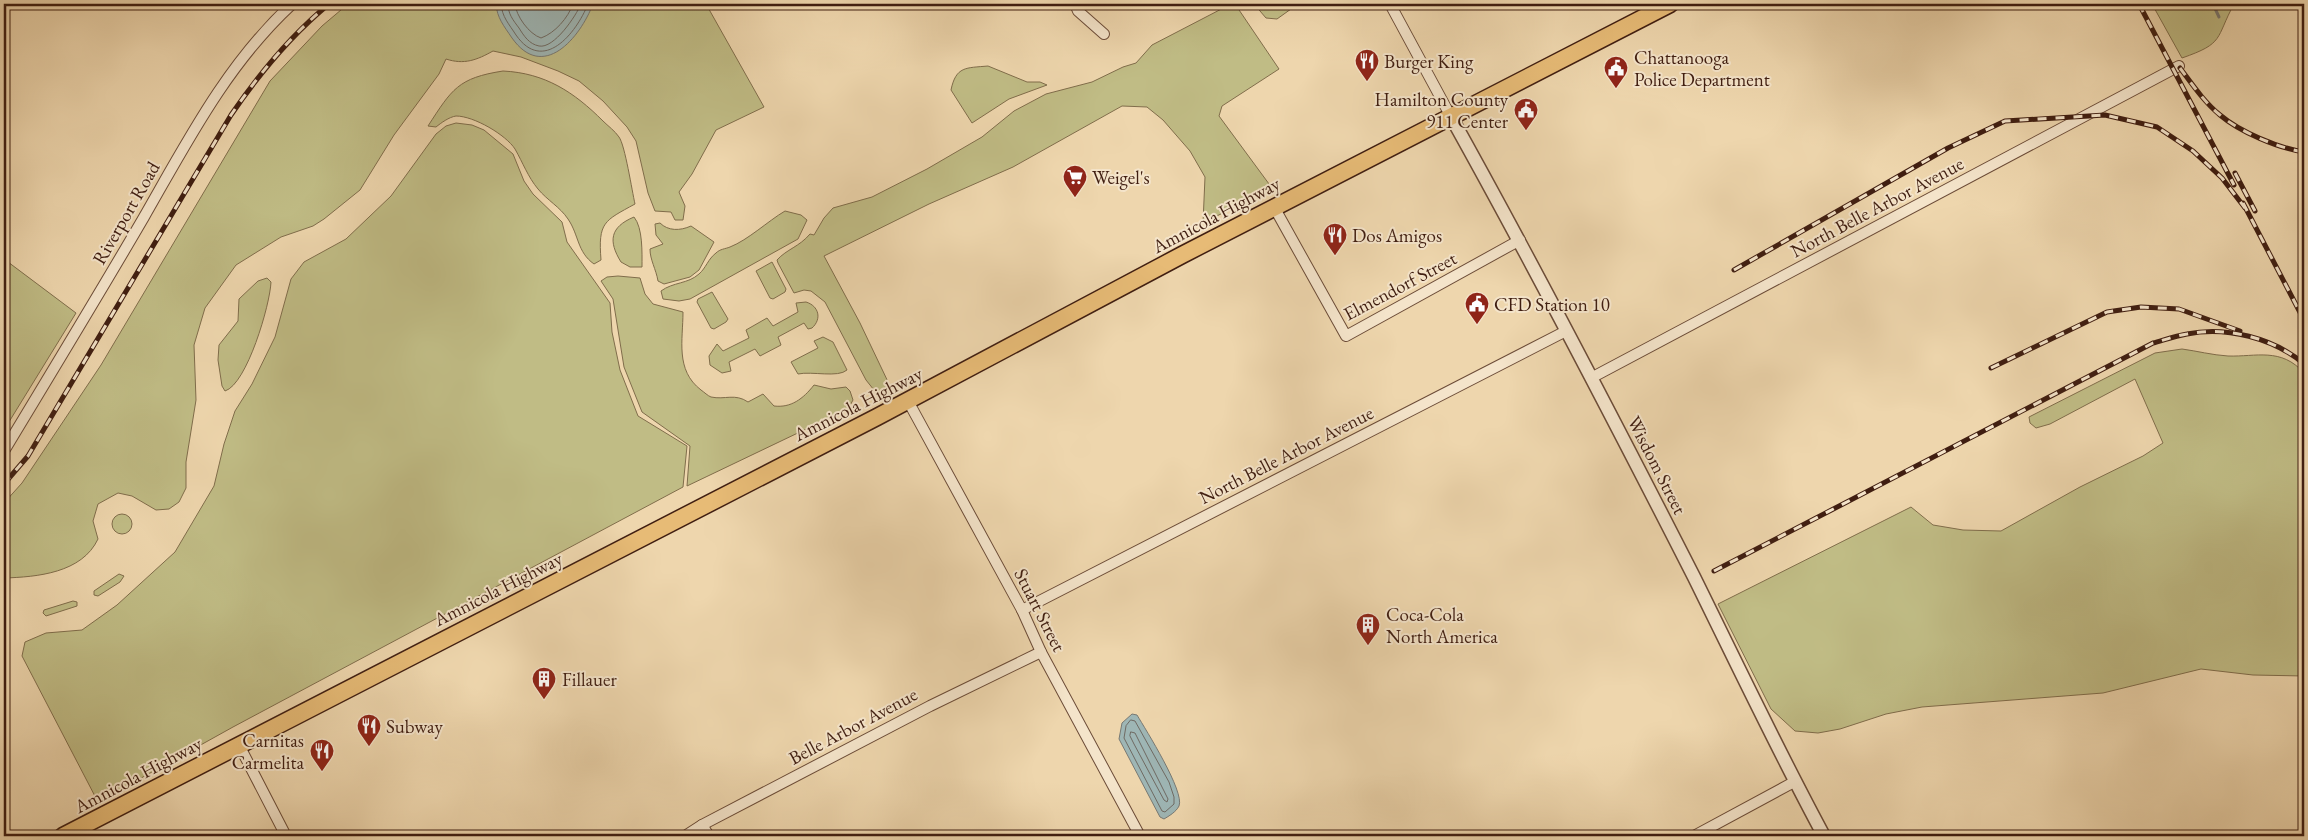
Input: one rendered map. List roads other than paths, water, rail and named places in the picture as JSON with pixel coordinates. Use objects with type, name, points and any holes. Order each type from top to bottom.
[{"type":"main road","name":"Amnicola Highway","points":[[63,836],[908,401],[1274,207],[1670,4]]},
{"type":"street","name":"Riverport Road","points":[[4,450],[84,320],[211,102],[241,58],[292,4]]},
{"type":"street","points":[[1075,4],[1078,11],[1104,34]]},
{"type":"street","points":[[1390,4],[1450,116]]},
{"type":"street","name":"North Belle Arbor Avenue","points":[[1591,378],[2179,66]]},
{"type":"street","name":"Wisdom Street","points":[[1450,116],[1520,240],[1694,577],[1794,782],[1824,836]]},
{"type":"street","name":"Elmendorf Street","points":[[1274,207],[1346,336],[1520,240]]},
{"type":"street","name":"North Belle Arbor Avenue","points":[[1022,610],[1566,331]]},
{"type":"street","name":"Stuart Street","points":[[908,401],[1022,610],[1040,652],[1140,836]]},
{"type":"street","name":"Belle Arbor Avenue","points":[[685,836],[702,825],[930,706],[1040,652]]},
{"type":"street","points":[[239,745],[286,836]]},
{"type":"street","points":[[1694,836],[1794,782]]},
{"type":"street","points":[[702,825],[709,836]]},
{"type":"water","points":[[496,4],[593,4],[579,30],[570,41],[548,56],[536,56],[524,51],[512,38],[499,18]]},
{"type":"water","points":[[1132,714],[1137,715],[1164,761],[1176,788],[1179,806],[1164,819],[1160,817],[1119,739],[1122,723]]},
{"type":"waterway","points":[[2213,4],[2219,17]]},
{"type":"railway","points":[[4,484],[28,456],[231,115],[276,56],[301,29],[329,4]]},
{"type":"railway","points":[[2139,4],[2234,185]]},
{"type":"railway","points":[[2180,68],[2198,93],[2228,121],[2260,138],[2283,147],[2304,152]]},
{"type":"railway","points":[[1734,270],[1948,148],[2005,121],[2105,115],[2157,127],[2193,151],[2222,178],[2245,208]]},
{"type":"railway","points":[[2235,173],[2255,211]]},
{"type":"railway","points":[[2243,203],[2304,320]]},
{"type":"railway","points":[[1991,368],[2107,312],[2141,307],[2179,309],[2240,331]]},
{"type":"railway","points":[[1714,571],[2153,343],[2202,332],[2233,333],[2249,336],[2279,347],[2304,364]]},
{"type":"place","name":"Burger King","points":[[1367,82]]},
{"type":"place","name":"Chattanooga Police Department","points":[[1616,89]]},
{"type":"place","name":"Hamilton County 911 Center","points":[[1526,131]]},
{"type":"place","name":"Weigel's","points":[[1075,198]]},
{"type":"place","name":"Dos Amigos","points":[[1335,256]]},
{"type":"place","name":"CFD Station 10","points":[[1477,325]]},
{"type":"place","name":"Coca-Cola North America","points":[[1368,646]]},
{"type":"place","name":"Fillauer","points":[[544,700]]},
{"type":"place","name":"Subway","points":[[369,747]]},
{"type":"place","name":"Carnitas Carmelita","points":[[322,772]]}]
